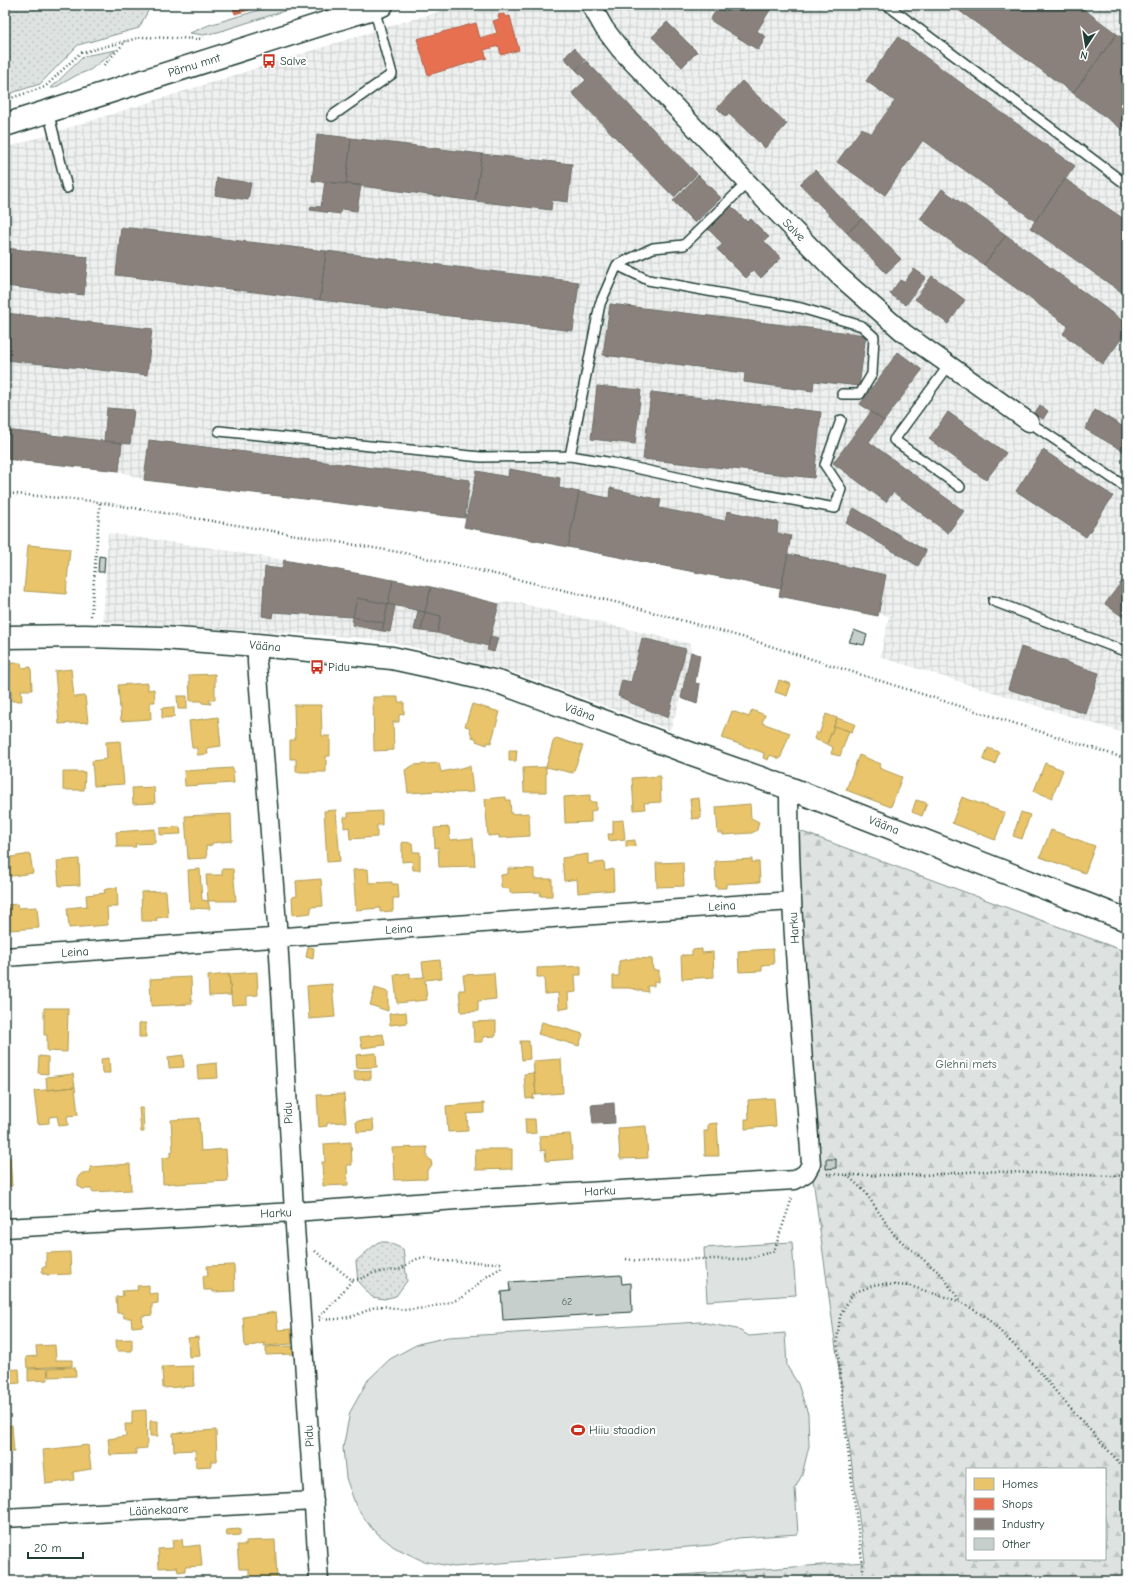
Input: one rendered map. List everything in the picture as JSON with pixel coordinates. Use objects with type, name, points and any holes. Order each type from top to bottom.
[{"type":"street","name":"Salve","points":[[591,5],[604,28],[620,49],[747,183],[838,275],[904,333],[1029,422]]},
{"type":"street","name":"Pärnu mnt","points":[[5,125],[378,6]]},
{"type":"street","name":"Vääna","points":[[5,637],[89,636],[163,638],[257,645],[392,658],[501,683],[692,754],[789,788],[1127,920]]},
{"type":"street","name":"Pidu","points":[[257,645],[257,662],[278,938],[294,1212],[319,1581]]},
{"type":"street","name":"Harku","points":[[5,1228],[294,1212],[801,1177],[811,1164],[792,901],[789,788]]},
{"type":"street","name":"Leina","points":[[5,957],[792,901]]},
{"type":"street","name":"Läänekaare","points":[[5,1518],[314,1501]]},
{"type":"lane","points":[[887,5],[1127,185]]},
{"type":"lane","points":[[332,116],[392,74],[378,6]]},
{"type":"lane","points":[[48,111],[67,188]]},
{"type":"lane","points":[[570,456],[600,304],[617,265],[653,248],[684,245],[747,183]]},
{"type":"lane","points":[[617,265],[648,280],[801,308],[862,326],[874,337],[872,374],[860,394],[842,394]]},
{"type":"lane","points":[[949,365],[894,440],[960,487]]},
{"type":"lane","points":[[219,431],[480,457],[570,456],[613,463],[717,486],[835,508],[841,489],[825,465],[841,420]]},
{"type":"lane","points":[[1029,422],[1127,488]]},
{"type":"lane","points":[[994,601],[1127,652]]},
{"type":"path","points":[[5,100],[45,87],[80,53],[142,37],[208,40]]},
{"type":"path","points":[[104,66],[127,41]]},
{"type":"path","points":[[5,493],[100,503],[404,553],[619,603],[749,639],[1127,759]]},
{"type":"path","points":[[89,636],[100,503]]},
{"type":"path","points":[[626,1259],[645,1262],[700,1259],[747,1259],[774,1251],[792,1198],[801,1177],[847,1175],[925,1175],[981,1171],[1113,1176],[1127,1175]]},
{"type":"path","points":[[847,1175],[865,1192],[895,1236],[942,1275],[961,1302]]},
{"type":"path","points":[[296,1241],[308,1245],[352,1280]]},
{"type":"path","points":[[502,1263],[441,1261],[420,1258],[412,1261],[401,1269],[373,1272],[360,1279],[352,1280],[338,1298],[317,1320],[338,1319],[354,1316],[375,1307],[383,1306],[404,1310],[427,1308],[450,1302],[462,1298],[486,1277],[502,1267]]},
{"type":"path","points":[[861,1581],[863,1569],[842,1411],[837,1340],[840,1316],[853,1293],[877,1284],[910,1286],[961,1302],[986,1317],[1033,1364],[1062,1399],[1127,1471]]},
{"type":"shaded area","points":[[463,5],[1127,5],[1127,734],[880,657],[889,616],[879,614],[878,616],[779,596],[781,589],[464,527],[465,518],[144,480],[119,471],[5,459],[5,148],[396,24]]},
{"type":"shaded area","points":[[108,533],[290,561],[431,587],[499,604],[511,601],[691,644],[691,652],[681,698],[670,730],[510,671],[396,643],[353,637],[103,622]]},
{"type":"green space","points":[[5,5],[151,5],[139,28],[78,45],[40,84],[5,95]]},
{"type":"green space","points":[[276,5],[303,5],[218,32],[203,35],[190,33],[209,25]]},
{"type":"green space","points":[[116,50],[90,70],[77,75],[54,88],[51,88],[84,56]]},
{"type":"green space","name":"Glehni mets","points":[[789,827],[1127,952],[1127,1581],[595,1581],[865,1562],[811,1164]]},
{"type":"green space","points":[[378,1242],[387,1242],[403,1249],[407,1281],[396,1296],[384,1299],[372,1297],[358,1282],[356,1261]]},
{"type":"green space","points":[[792,1242],[796,1295],[707,1301],[704,1248]]},
{"type":"green space","name":"Hiiu staadion","points":[[700,1322],[737,1329],[749,1336],[785,1333],[787,1366],[798,1384],[808,1414],[809,1446],[802,1475],[795,1488],[798,1534],[738,1538],[711,1545],[454,1567],[423,1561],[394,1547],[372,1529],[356,1506],[346,1478],[343,1448],[350,1412],[368,1380],[390,1359],[418,1344],[448,1337]]},
{"type":"building: Homes","points":[[28,545],[70,549],[66,594],[24,591]]},
{"type":"building: Homes","points":[[9,663],[21,663],[22,668],[31,667],[32,690],[21,690],[22,701],[12,701],[11,690],[5,690],[5,668],[10,668]]},
{"type":"building: Homes","points":[[71,669],[74,697],[85,696],[88,722],[59,724],[55,671]]},
{"type":"building: Homes","points":[[215,674],[215,700],[209,700],[211,704],[202,703],[202,701],[190,701],[189,675]]},
{"type":"building: Homes","points":[[779,680],[791,684],[787,696],[775,692]]},
{"type":"building: Homes","points":[[148,683],[148,690],[154,689],[155,702],[150,702],[151,719],[121,721],[118,685]]},
{"type":"building: Homes","points":[[177,696],[187,696],[187,709],[178,709]]},
{"type":"building: Homes","points":[[373,697],[398,697],[398,702],[404,702],[404,714],[399,715],[399,722],[393,722],[394,750],[374,751]]},
{"type":"building: Homes","points":[[472,704],[500,712],[491,743],[488,742],[487,745],[476,741],[477,739],[472,737],[469,727],[465,726]]},
{"type":"building: Homes","points":[[294,705],[321,705],[322,736],[330,736],[330,756],[326,756],[326,772],[296,772],[296,759],[290,759],[290,740],[295,740]]},
{"type":"building: Homes","points":[[174,707],[174,717],[162,718],[162,708]]},
{"type":"building: Homes","points":[[752,710],[765,715],[762,723],[790,733],[780,759],[770,755],[768,760],[763,758],[764,753],[722,738],[732,711],[749,717]]},
{"type":"building: Homes","points":[[826,714],[837,718],[827,744],[814,739],[816,732],[819,734]]},
{"type":"building: Homes","points":[[218,717],[221,746],[207,748],[208,754],[197,755],[197,748],[192,748],[189,721]]},
{"type":"building: Homes","points":[[837,718],[855,724],[852,732],[834,726]]},
{"type":"building: Homes","points":[[834,726],[849,731],[840,756],[831,754],[833,747],[827,744]]},
{"type":"building: Homes","points":[[556,738],[583,746],[573,773],[546,767],[553,742]]},
{"type":"building: Homes","points":[[120,741],[124,784],[94,786],[92,761],[107,759],[106,742]]},
{"type":"building: Homes","points":[[988,748],[999,752],[995,764],[983,760]]},
{"type":"building: Homes","points":[[509,750],[517,750],[516,761],[509,761]]},
{"type":"building: Homes","points":[[859,755],[881,764],[879,768],[902,777],[891,807],[846,790]]},
{"type":"building: Homes","points":[[439,763],[441,772],[470,766],[473,792],[453,793],[438,791],[408,793],[405,770],[414,765]]},
{"type":"building: Homes","points":[[1045,763],[1063,770],[1052,798],[1034,791]]},
{"type":"building: Homes","points":[[546,767],[546,792],[524,792],[523,768]]},
{"type":"building: Homes","points":[[233,768],[234,783],[185,786],[184,771]]},
{"type":"building: Homes","points":[[63,772],[85,772],[84,790],[63,790]]},
{"type":"building: Homes","points":[[660,776],[661,802],[644,803],[645,809],[634,810],[632,778]]},
{"type":"building: Homes","points":[[154,787],[155,803],[133,804],[132,788]]},
{"type":"building: Homes","points":[[590,795],[590,802],[596,802],[596,810],[591,811],[591,822],[565,823],[564,797]]},
{"type":"building: Homes","points":[[506,797],[506,800],[510,800],[511,814],[529,813],[530,836],[499,838],[499,835],[488,836],[485,799]]},
{"type":"building: Homes","points":[[962,797],[1005,813],[995,840],[952,823]]},
{"type":"building: Homes","points":[[699,798],[701,818],[692,819],[690,799]]},
{"type":"building: Homes","points":[[916,800],[927,803],[922,816],[912,812]]},
{"type":"building: Homes","points":[[750,804],[751,818],[759,822],[757,830],[752,833],[723,835],[723,833],[718,833],[716,807]]},
{"type":"building: Homes","points":[[336,810],[340,861],[327,862],[324,811]]},
{"type":"building: Homes","points":[[382,811],[382,825],[377,825],[377,837],[350,839],[349,827],[344,828],[344,817],[348,817],[348,813]]},
{"type":"building: Homes","points":[[1021,812],[1030,815],[1022,839],[1013,836]]},
{"type":"building: Homes","points":[[231,814],[232,841],[212,843],[212,845],[206,846],[207,858],[188,859],[185,816]]},
{"type":"building: Homes","points":[[623,820],[625,839],[609,841],[608,834],[613,834],[613,821]]},
{"type":"building: Homes","points":[[180,827],[181,834],[160,835],[160,828]]},
{"type":"building: Homes","points":[[449,827],[450,840],[473,838],[475,866],[439,867],[438,847],[435,848],[434,828]]},
{"type":"building: Homes","points":[[155,829],[155,843],[135,844],[136,847],[117,847],[116,832]]},
{"type":"building: Homes","points":[[1051,830],[1095,846],[1085,873],[1040,857]]},
{"type":"building: Homes","points":[[635,840],[635,846],[626,847],[626,841]]},
{"type":"building: Homes","points":[[402,842],[412,843],[413,852],[420,852],[420,870],[413,870],[412,861],[402,862]]},
{"type":"building: Homes","points":[[30,854],[33,873],[5,877],[5,858]]},
{"type":"building: Homes","points":[[588,854],[588,864],[604,862],[605,871],[613,869],[614,890],[578,893],[577,879],[564,881],[562,858]]},
{"type":"building: Homes","points":[[79,859],[80,885],[59,886],[57,861]]},
{"type":"building: Homes","points":[[752,859],[752,862],[759,862],[760,882],[726,884],[726,888],[716,888],[715,861]]},
{"type":"building: Homes","points":[[683,862],[684,886],[657,887],[656,863]]},
{"type":"building: Homes","points":[[508,868],[534,869],[534,879],[552,879],[552,896],[540,896],[541,892],[510,893],[510,889],[501,888],[501,875],[508,874]]},
{"type":"building: Homes","points":[[200,869],[202,900],[208,901],[210,909],[190,908],[188,870]]},
{"type":"building: Homes","points":[[222,869],[233,869],[236,901],[208,901],[206,875],[222,875]]},
{"type":"building: Homes","points":[[368,869],[369,883],[392,882],[392,884],[398,884],[399,898],[393,898],[393,911],[380,912],[380,908],[356,910],[353,870]]},
{"type":"building: Homes","points":[[321,879],[323,906],[311,907],[311,913],[293,915],[292,897],[297,896],[296,881]]},
{"type":"building: Homes","points":[[117,887],[118,907],[107,907],[108,925],[69,928],[67,908],[87,906],[86,895],[105,893],[104,890]]},
{"type":"building: Homes","points":[[166,891],[168,917],[156,918],[157,921],[142,921],[141,892]]},
{"type":"building: Homes","points":[[17,904],[18,908],[37,907],[39,928],[10,930],[8,905]]},
{"type":"building: Homes","points":[[308,947],[314,948],[313,959],[306,957]]},
{"type":"building: Homes","points":[[702,949],[702,953],[713,952],[714,977],[682,979],[681,955],[692,955],[692,950]]},
{"type":"building: Homes","points":[[773,949],[774,964],[762,965],[762,971],[739,972],[738,951]]},
{"type":"building: Homes","points":[[635,958],[652,959],[653,970],[659,970],[659,982],[654,981],[654,986],[647,986],[648,992],[629,988],[613,988],[613,976],[619,976],[619,961]]},
{"type":"building: Homes","points":[[440,960],[442,978],[425,980],[427,1000],[397,1003],[394,975],[410,973],[410,978],[424,977],[422,962]]},
{"type":"building: Homes","points":[[581,966],[581,975],[575,975],[576,992],[568,993],[569,1008],[559,1009],[558,993],[545,994],[544,977],[537,977],[537,968]]},
{"type":"building: Homes","points":[[257,972],[258,995],[247,996],[247,1004],[232,1005],[229,974]]},
{"type":"building: Homes","points":[[494,973],[496,999],[478,1001],[478,1011],[461,1012],[459,990],[465,990],[463,975]]},
{"type":"building: Homes","points":[[229,974],[231,995],[209,996],[208,976]]},
{"type":"building: Homes","points":[[191,977],[192,1004],[151,1006],[150,979]]},
{"type":"building: Homes","points":[[332,984],[335,1017],[309,1019],[307,986]]},
{"type":"building: Homes","points":[[375,988],[388,992],[388,1011],[370,1005]]},
{"type":"building: Homes","points":[[44,1008],[68,1008],[67,1052],[47,1051],[47,1035],[44,1035]]},
{"type":"building: Homes","points":[[406,1012],[407,1023],[390,1025],[389,1014]]},
{"type":"building: Homes","points":[[496,1021],[496,1036],[483,1037],[483,1042],[474,1042],[473,1022]]},
{"type":"building: Homes","points":[[542,1022],[583,1034],[579,1046],[538,1034]]},
{"type":"building: Homes","points":[[139,1023],[146,1023],[146,1037],[139,1037]]},
{"type":"building: Homes","points":[[383,1034],[385,1045],[362,1048],[360,1037]]},
{"type":"building: Homes","points":[[520,1041],[529,1041],[530,1059],[522,1060]]},
{"type":"building: Homes","points":[[376,1053],[377,1067],[357,1068],[356,1055]]},
{"type":"building: Homes","points":[[183,1055],[184,1067],[169,1068],[168,1057]]},
{"type":"building: Homes","points":[[39,1056],[48,1057],[48,1074],[38,1073]]},
{"type":"building: Homes","points":[[109,1058],[110,1073],[102,1073],[101,1059]]},
{"type":"building: Homes","points":[[561,1059],[563,1093],[536,1095],[533,1061]]},
{"type":"building: Homes","points":[[217,1063],[218,1078],[198,1079],[197,1065]]},
{"type":"building: Homes","points":[[371,1070],[371,1079],[355,1080],[354,1071]]},
{"type":"building: Homes","points":[[534,1073],[536,1095],[533,1095],[534,1098],[526,1099],[524,1074]]},
{"type":"building: Homes","points":[[73,1074],[75,1087],[47,1090],[46,1077]]},
{"type":"building: Homes","points":[[75,1087],[78,1115],[67,1116],[68,1125],[59,1126],[57,1116],[49,1117],[49,1123],[38,1124],[34,1091]]},
{"type":"building: Homes","points":[[344,1094],[346,1122],[327,1123],[327,1126],[319,1127],[317,1095]]},
{"type":"building: Homes","points":[[774,1098],[776,1126],[745,1129],[745,1119],[749,1119],[748,1100]]},
{"type":"building: Homes","points":[[484,1103],[484,1113],[467,1114],[468,1131],[448,1132],[446,1106]]},
{"type":"building: Homes","points":[[139,1108],[143,1108],[144,1132],[141,1132]]},
{"type":"building: Homes","points":[[199,1118],[201,1151],[226,1149],[228,1181],[163,1184],[162,1158],[170,1157],[170,1153],[173,1152],[171,1120]]},
{"type":"building: Homes","points":[[525,1119],[535,1119],[536,1133],[526,1134]]},
{"type":"building: Homes","points":[[373,1120],[374,1131],[357,1132],[356,1121]]},
{"type":"building: Homes","points":[[717,1123],[719,1156],[705,1156],[704,1131],[708,1131],[708,1124]]},
{"type":"building: Homes","points":[[646,1126],[648,1158],[620,1159],[618,1128]]},
{"type":"building: Homes","points":[[570,1134],[573,1159],[546,1161],[545,1150],[541,1151],[539,1136]]},
{"type":"building: Homes","points":[[351,1142],[352,1165],[347,1165],[348,1185],[323,1186],[322,1162],[325,1162],[324,1144]]},
{"type":"building: Homes","points":[[427,1147],[427,1157],[431,1160],[432,1166],[427,1170],[427,1179],[394,1180],[392,1148]]},
{"type":"building: Homes","points":[[475,1149],[512,1149],[512,1169],[476,1170]]},
{"type":"building: Homes","points":[[10,1157],[12,1186],[5,1186],[5,1158]]},
{"type":"building: Homes","points":[[130,1164],[131,1190],[92,1192],[92,1189],[83,1189],[78,1186],[78,1177],[82,1173],[91,1172],[90,1167]]},
{"type":"building: Homes","points":[[70,1252],[71,1274],[42,1274],[42,1267],[46,1267],[46,1253]]},
{"type":"building: Homes","points":[[5,1258],[8,1258],[9,1278],[5,1278]]},
{"type":"building: Homes","points":[[234,1265],[235,1291],[213,1292],[213,1290],[204,1290],[203,1276],[208,1276],[207,1266]]},
{"type":"building: Homes","points":[[149,1285],[149,1294],[158,1293],[158,1303],[152,1304],[152,1315],[142,1316],[143,1326],[132,1327],[131,1318],[124,1318],[123,1313],[117,1313],[116,1297],[123,1296],[122,1291],[138,1290],[137,1286]]},
{"type":"building: Homes","points":[[276,1312],[278,1330],[291,1329],[292,1344],[264,1346],[265,1343],[245,1347],[243,1317]]},
{"type":"building: Homes","points":[[198,1337],[200,1356],[189,1357],[188,1338]]},
{"type":"building: Homes","points":[[132,1339],[132,1351],[117,1351],[116,1340]]},
{"type":"building: Homes","points":[[55,1345],[56,1360],[72,1360],[72,1366],[27,1368],[26,1357],[37,1356],[36,1346]]},
{"type":"building: Homes","points":[[292,1346],[293,1354],[266,1355],[266,1347]]},
{"type":"building: Homes","points":[[193,1366],[194,1386],[163,1388],[162,1367]]},
{"type":"building: Homes","points":[[75,1367],[76,1376],[49,1377],[48,1368]]},
{"type":"building: Homes","points":[[47,1368],[48,1380],[28,1381],[28,1369]]},
{"type":"building: Homes","points":[[19,1369],[20,1383],[7,1384],[5,1386],[5,1370]]},
{"type":"building: Homes","points":[[146,1410],[147,1448],[136,1449],[136,1454],[110,1455],[108,1439],[126,1436],[125,1424],[132,1424],[132,1411]]},
{"type":"building: Homes","points":[[5,1417],[7,1426],[12,1425],[14,1452],[5,1452]]},
{"type":"building: Homes","points":[[150,1421],[158,1421],[158,1436],[150,1436]]},
{"type":"building: Homes","points":[[216,1430],[217,1461],[211,1461],[211,1466],[196,1467],[195,1450],[174,1451],[173,1433]]},
{"type":"building: Homes","points":[[88,1445],[91,1469],[73,1472],[74,1480],[46,1484],[43,1450]]},
{"type":"building: Homes","points":[[240,1529],[240,1535],[227,1536],[226,1530]]},
{"type":"building: Homes","points":[[182,1539],[183,1547],[200,1545],[202,1566],[185,1567],[185,1571],[178,1572],[177,1567],[159,1568],[158,1549],[173,1548],[172,1540]]},
{"type":"building: Homes","points":[[275,1540],[277,1578],[249,1580],[249,1569],[239,1569],[237,1545],[246,1545],[246,1541]]},
{"type":"building: Homes","points":[[5,1572],[9,1572],[9,1581],[5,1581]]},
{"type":"building: Shops","points":[[232,5],[254,5],[255,8],[235,14]]},
{"type":"building: Shops","points":[[952,5],[966,5],[961,12]]},
{"type":"building: Shops","points":[[504,14],[505,17],[510,16],[519,50],[501,55],[499,46],[484,50],[487,58],[428,75],[417,39],[476,23],[480,38],[497,33],[493,21],[499,19],[498,15]]},
{"type":"building: Industry","points":[[731,5],[769,5],[772,7],[757,31],[766,37],[758,50],[710,20],[718,7],[726,12]]},
{"type":"building: Industry","points":[[966,5],[1078,5],[1117,34],[1073,93],[961,12]]},
{"type":"building: Industry","points":[[667,22],[697,52],[682,67],[652,37]]},
{"type":"building: Industry","points":[[1117,34],[1127,41],[1127,133],[1073,93]]},
{"type":"building: Industry","points":[[898,37],[1075,166],[1035,221],[923,140],[885,195],[837,162],[862,128],[871,134],[895,101],[866,81]]},
{"type":"building: Industry","points":[[574,48],[585,60],[576,70],[564,58]]},
{"type":"building: Industry","points":[[586,61],[697,174],[674,197],[572,93],[586,80],[576,70]]},
{"type":"building: Industry","points":[[742,81],[787,124],[765,148],[729,114],[726,117],[717,108]]},
{"type":"building: Industry","points":[[317,134],[351,138],[346,184],[312,181]]},
{"type":"building: Industry","points":[[351,138],[482,154],[475,201],[346,184]]},
{"type":"building: Industry","points":[[482,154],[572,164],[568,202],[552,200],[551,210],[475,201]]},
{"type":"building: Industry","points":[[815,170],[862,219],[847,233],[800,184]]},
{"type":"building: Industry","points":[[698,175],[721,198],[695,223],[673,201]]},
{"type":"building: Industry","points":[[217,178],[251,183],[248,200],[215,195]]},
{"type":"building: Industry","points":[[1065,179],[1127,221],[1127,296],[1030,228]]},
{"type":"building: Industry","points":[[325,182],[361,185],[357,211],[341,209],[340,214],[310,210],[311,206],[321,207]]},
{"type":"building: Industry","points":[[942,189],[1006,235],[984,265],[920,219]]},
{"type":"building: Industry","points":[[731,206],[747,222],[751,219],[769,237],[764,241],[781,258],[761,278],[754,270],[746,278],[717,249],[723,244],[708,229]]},
{"type":"building: Industry","points":[[862,219],[901,259],[886,273],[847,233]]},
{"type":"building: Industry","points":[[121,227],[326,251],[320,300],[116,275]]},
{"type":"building: Industry","points":[[1006,235],[1127,324],[1127,331],[1103,364],[1063,334],[1068,326],[984,265]]},
{"type":"building: Industry","points":[[5,248],[88,257],[84,295],[5,286]]},
{"type":"building: Industry","points":[[326,251],[579,282],[573,331],[320,300]]},
{"type":"building: Industry","points":[[914,269],[926,277],[906,305],[890,294],[900,280],[904,282]]},
{"type":"building: Industry","points":[[932,276],[965,300],[948,324],[915,299]]},
{"type":"building: Industry","points":[[610,304],[866,335],[859,386],[814,381],[813,391],[744,382],[745,373],[603,355]]},
{"type":"building: Industry","points":[[5,313],[152,329],[147,375],[5,360]]},
{"type":"building: Industry","points":[[898,352],[922,370],[884,421],[860,404]]},
{"type":"building: Industry","points":[[597,386],[641,390],[635,444],[591,439]]},
{"type":"building: Industry","points":[[651,392],[821,412],[814,478],[643,459]]},
{"type":"building: Industry","points":[[1040,405],[1048,411],[1043,419],[1034,414]]},
{"type":"building: Industry","points":[[107,408],[134,410],[130,444],[104,441]]},
{"type":"building: Industry","points":[[1095,410],[1127,429],[1127,449],[1125,452],[1085,429]]},
{"type":"building: Industry","points":[[871,412],[884,421],[869,442],[964,511],[948,533],[893,492],[886,502],[833,463]]},
{"type":"building: Industry","points":[[948,412],[1006,453],[986,480],[929,439]]},
{"type":"building: Industry","points":[[5,430],[122,443],[119,471],[5,459]]},
{"type":"building: Industry","points":[[149,440],[470,480],[465,518],[144,480]]},
{"type":"building: Industry","points":[[1043,450],[1113,496],[1086,537],[1016,491]]},
{"type":"building: Industry","points":[[509,469],[560,478],[559,488],[579,492],[568,547],[464,527],[477,471],[508,477]]},
{"type":"building: Industry","points":[[610,488],[661,500],[659,508],[725,521],[727,511],[778,522],[777,533],[791,536],[781,589],[568,547],[579,492],[609,498]]},
{"type":"building: Industry","points":[[854,508],[926,551],[918,566],[846,523]]},
{"type":"building: Industry","points":[[788,554],[886,575],[878,616],[779,596]]},
{"type":"building: Industry","points":[[284,560],[393,580],[388,604],[357,598],[353,617],[273,612],[272,618],[262,616],[265,567],[282,569]]},
{"type":"building: Industry","points":[[1126,576],[1127,577],[1127,620],[1105,604]]},
{"type":"building: Industry","points":[[393,580],[431,587],[425,612],[388,604]]},
{"type":"building: Industry","points":[[431,587],[499,604],[488,646],[437,633],[441,616],[425,612]]},
{"type":"building: Industry","points":[[357,598],[388,604],[384,623],[353,617]]},
{"type":"building: Industry","points":[[388,604],[395,606],[390,632],[382,631]]},
{"type":"building: Industry","points":[[418,611],[425,612],[421,631],[414,630]]},
{"type":"building: Industry","points":[[425,612],[441,616],[437,633],[421,631]]},
{"type":"building: Industry","points":[[353,617],[384,623],[382,631],[352,625]]},
{"type":"building: Industry","points":[[491,636],[498,638],[494,652],[487,650]]},
{"type":"building: Industry","points":[[642,638],[686,649],[668,718],[618,696],[622,680],[631,682]]},
{"type":"building: Industry","points":[[1021,647],[1099,673],[1086,714],[1008,689]]},
{"type":"building: Industry","points":[[691,652],[700,655],[695,683],[700,684],[697,704],[681,698]]},
{"type":"building: Industry","points":[[614,1103],[615,1123],[593,1124],[591,1105]]},
{"type":"building: Other","points":[[99,556],[105,557],[104,572],[98,572]]},
{"type":"building: Other","points":[[854,630],[867,635],[864,645],[849,642]]},
{"type":"building: Other","points":[[826,1159],[836,1159],[836,1168],[826,1169]]},
{"type":"building: Other","points":[[621,1275],[622,1284],[631,1283],[632,1312],[503,1320],[501,1292],[510,1291],[509,1282]]},
{"type":"place","name":"Salve","points":[[269,61]]},
{"type":"place","name":"Pidu","points":[[317,667]]},
{"type":"place","name":"Hiiu staadion","points":[[578,1430]]}]
